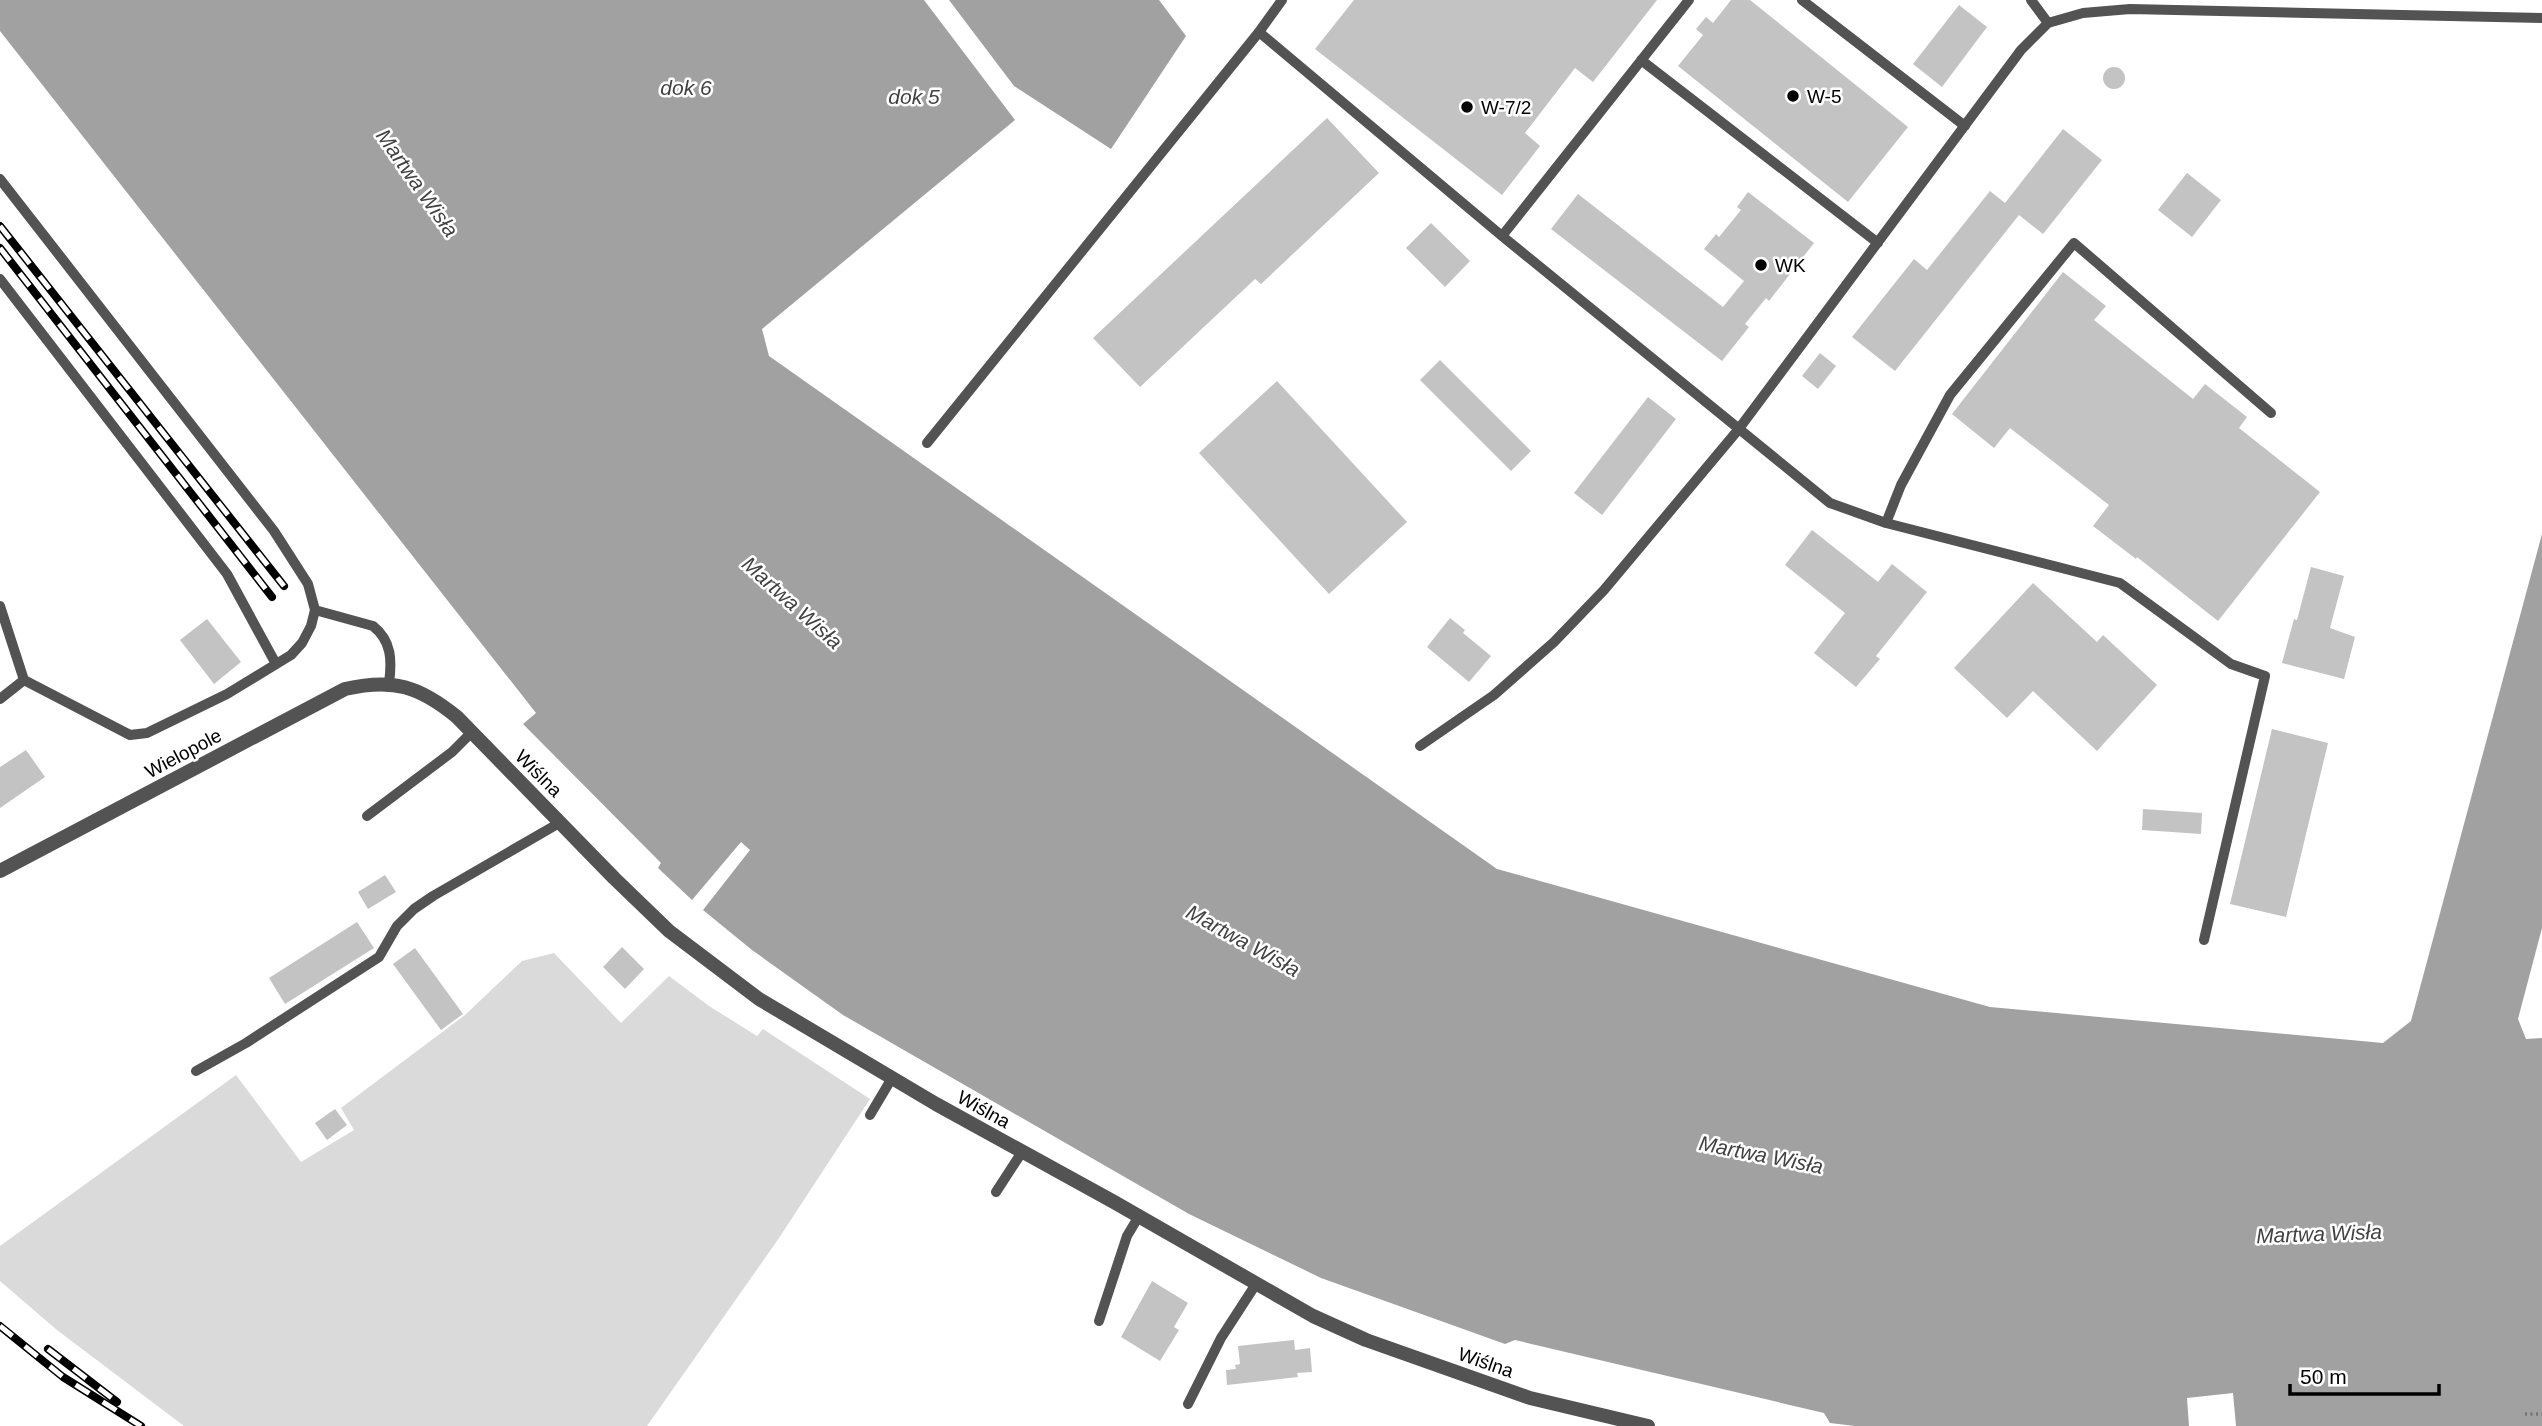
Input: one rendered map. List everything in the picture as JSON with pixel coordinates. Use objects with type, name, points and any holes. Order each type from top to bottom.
[{"type":"street","name":"Wiślna","points":[[389,683],[414,689],[436,700],[472,732],[614,878],[686,945],[759,999],[892,1078],[1313,1316],[1390,1349],[1530,1398],[1648,1426]]},
{"type":"street","name":"Wielopole","points":[[0,871],[345,689],[389,683]]},
{"type":"lane","points":[[927,443],[1282,0]]},
{"type":"lane","points":[[1502,236],[1689,0]]},
{"type":"lane","points":[[1802,0],[1965,126]]},
{"type":"lane","points":[[2031,0],[2048,23]]},
{"type":"lane","points":[[1420,746],[1494,695],[1554,642],[1604,590],[1738,430],[2021,50],[2048,23],[2084,13],[2130,9],[2542,18]]},
{"type":"lane","points":[[1259,32],[1502,236],[1830,503],[1886,523],[2120,583],[2231,664],[2265,676],[2204,940]]},
{"type":"lane","points":[[1641,60],[1878,243]]},
{"type":"lane","points":[[0,178],[274,531],[308,584],[316,610],[312,626],[291,655],[227,694],[147,733],[130,735],[24,680],[0,606]]},
{"type":"lane","points":[[1886,523],[1901,485],[1950,395],[2074,243],[2270,413]]},
{"type":"lane","points":[[0,279],[227,574],[276,664]]},
{"type":"lane","points":[[316,610],[373,626],[380,632],[390,651],[389,683]]},
{"type":"lane","points":[[0,699],[24,680]]},
{"type":"lane","points":[[368,816],[452,752],[472,732]]},
{"type":"lane","points":[[196,1071],[379,957],[397,926],[433,895],[561,822]]},
{"type":"lane","points":[[870,1115],[892,1078]]},
{"type":"lane","points":[[996,1192],[1022,1152]]},
{"type":"lane","points":[[1099,1321],[1127,1236],[1139,1216]]},
{"type":"lane","points":[[1188,1404],[1221,1338],[1256,1284]]},
{"type":"path","points":[[2525,1414],[2542,1414]]},
{"type":"shaded area","points":[[554,953],[621,1023],[669,976],[709,1006],[757,1036],[763,1029],[870,1099],[777,1241],[647,1426],[184,1426],[57,1330],[0,1281],[0,1246],[236,1075],[301,1162],[354,1130],[341,1108],[465,1015],[522,961]]},
{"type":"water","points":[[0,0],[924,0],[1015,120],[762,329],[769,356],[1497,869],[1990,1007],[2383,1043],[2411,1021],[2542,534],[2542,928],[2518,1019],[2526,1039],[2542,1038],[2542,1426],[2236,1426],[2233,1393],[2187,1398],[2189,1426],[1855,1426],[1830,1423],[1824,1413],[1515,1340],[1505,1344],[1321,1278],[1189,1214],[843,1015],[752,950],[703,910],[750,850],[741,842],[692,900],[658,868],[661,863],[523,724],[536,713],[0,31]]},
{"type":"water","points":[[949,0],[1159,0],[1186,36],[1111,149],[1014,86]]},
{"type":"building","name":"W-7/2","points":[[1354,0],[1657,0],[1593,82],[1575,68],[1525,133],[1540,146],[1502,195],[1315,49]]},
{"type":"building","name":"W-5","points":[[1731,0],[1750,0],[1908,127],[1848,202],[1678,66],[1703,35],[1696,29],[1706,17],[1713,23]]},
{"type":"building","points":[[1959,5],[1987,27],[1942,87],[1913,64]]},
{"type":"building","points":[[2110,67],[2118,67],[2125,74],[2125,82],[2118,89],[2110,89],[2103,82],[2103,74]]},
{"type":"building","points":[[1327,118],[1379,173],[1261,284],[1255,279],[1140,387],[1093,338]]},
{"type":"building","points":[[2063,129],[2102,160],[2043,234],[2019,215],[1895,371],[1852,337],[1914,259],[1927,270],[1990,191],[2005,203]]},
{"type":"building","points":[[2187,173],[2221,200],[2192,237],[2158,210]]},
{"type":"building","name":"WK","points":[[1748,192],[1814,243],[1769,301],[1766,298],[1745,324],[1749,327],[1722,361],[1551,229],[1578,194],[1723,307],[1744,281],[1704,249],[1716,234],[1719,237],[1741,210],[1737,207]]},
{"type":"building","points":[[1431,223],[1470,261],[1445,287],[1406,248]]},
{"type":"building","points":[[2063,272],[2106,306],[2094,320],[2193,399],[2205,384],[2247,417],[2239,428],[2320,492],[2218,621],[2093,526],[2109,505],[2010,428],[1994,448],[1952,414]]},
{"type":"building","points":[[1820,353],[1836,366],[1818,389],[1802,376]]},
{"type":"building","points":[[1440,360],[1531,451],[1511,471],[1420,380]]},
{"type":"building","points":[[1277,381],[1407,522],[1329,594],[1199,453]]},
{"type":"building","points":[[1648,397],[1676,419],[1602,515],[1574,493]]},
{"type":"building","points":[[1812,530],[1878,582],[1892,564],[1927,592],[1876,656],[1880,659],[1856,687],[1814,653],[1845,613],[1785,565]]},
{"type":"building","points":[[2311,567],[2344,576],[2330,628],[2355,637],[2344,679],[2282,663]]},
{"type":"building","points":[[2033,583],[2097,642],[2103,635],[2157,685],[2097,751],[2033,691],[2007,718],[1954,668]]},
{"type":"building","points":[[1450,618],[1465,630],[1463,633],[1491,656],[1469,682],[1427,647]]},
{"type":"building","points":[[207,619],[241,662],[214,684],[180,640]]},
{"type":"building","points":[[2272,729],[2328,743],[2286,917],[2230,904]]},
{"type":"building","points":[[26,750],[45,777],[0,808],[0,767]]},
{"type":"building","points":[[2143,809],[2202,813],[2201,834],[2142,830]]},
{"type":"building","points":[[385,875],[396,892],[368,909],[358,892]]},
{"type":"building","points":[[357,922],[374,948],[285,1004],[269,978]]},
{"type":"building","points":[[622,947],[644,969],[625,989],[603,967]]},
{"type":"building","points":[[415,948],[463,1014],[441,1030],[393,964]]},
{"type":"building","points":[[335,1109],[347,1125],[327,1140],[315,1123]]},
{"type":"building","points":[[1152,1281],[1188,1303],[1174,1327],[1179,1330],[1160,1361],[1121,1337]]},
{"type":"building","points":[[1294,1340],[1295,1350],[1310,1348],[1312,1372],[1297,1373],[1298,1377],[1227,1385],[1226,1370],[1236,1369],[1235,1365],[1240,1364],[1238,1346]]},
{"type":"railway","points":[[0,226],[284,586]]},
{"type":"railway","points":[[0,248],[272,597]]},
{"type":"railway","points":[[0,1326],[63,1377],[141,1426]]},
{"type":"railway","points":[[48,1349],[117,1402]]},
{"type":"place","name":"W-5","points":[[1793,96]]},
{"type":"place","name":"W-7/2","points":[[1467,107]]},
{"type":"place","name":"WK","points":[[1761,265]]},
{"type":"water label","name":"dok 6","points":[[686,88]]},
{"type":"water label","name":"dok 5","points":[[914,97]]},
{"type":"water label","name":"Martwa Wisła","points":[[417,183]]},
{"type":"water label","name":"Martwa Wisła","points":[[792,603]]},
{"type":"water label","name":"Martwa Wisła","points":[[1243,941]]},
{"type":"water label","name":"Martwa Wisła","points":[[1761,1155]]},
{"type":"water label","name":"Martwa Wisła","points":[[2319,1234]]}]
